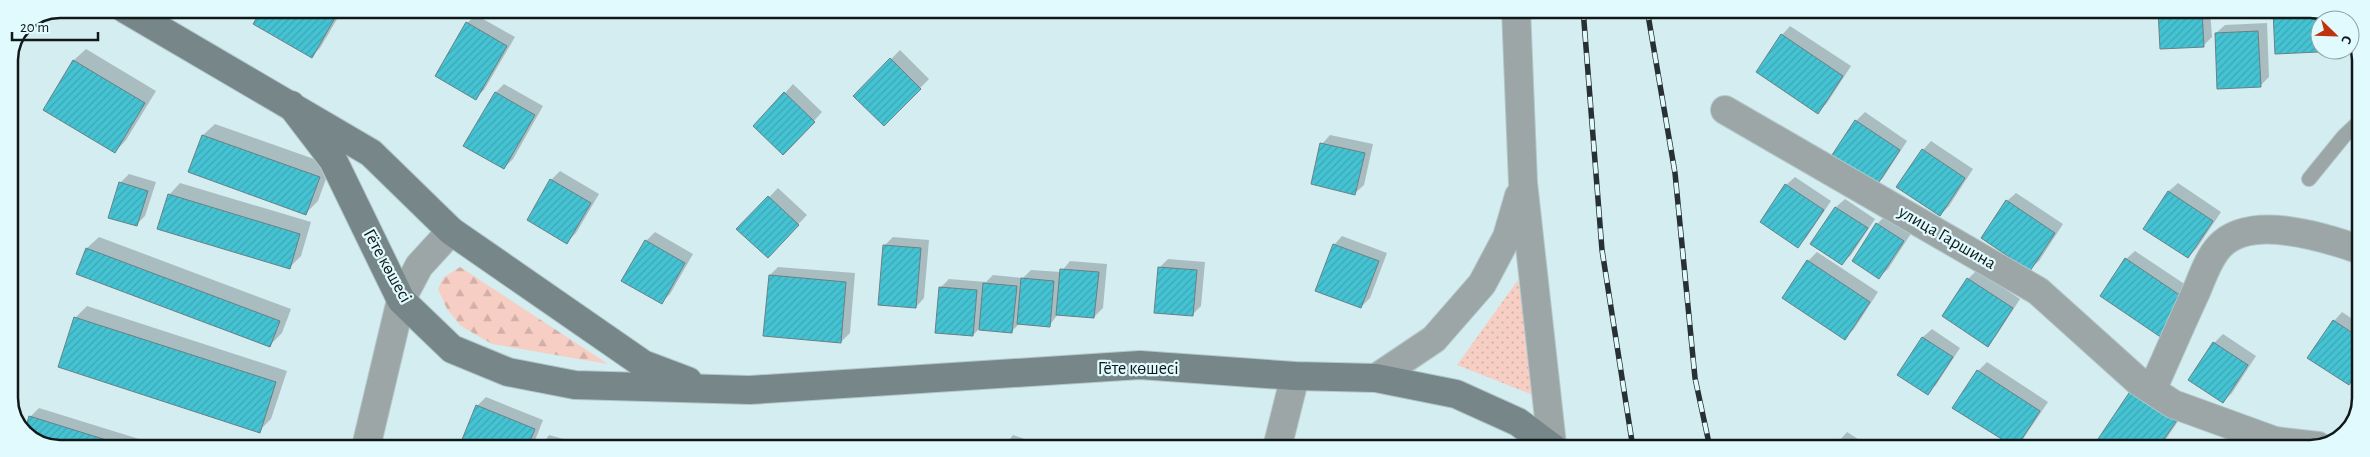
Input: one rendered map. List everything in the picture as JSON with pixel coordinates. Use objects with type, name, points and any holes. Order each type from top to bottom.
[{"type":"main road","name":"Гёте көшесі","points":[[140,18],[371,153],[451,231],[643,364],[707,389]]},
{"type":"main road","name":"Гёте көшесі","points":[[291,106],[333,160],[401,300],[452,348],[508,372],[575,385],[750,390],[1140,366],[1295,376],[1376,378],[1456,394],[1518,422],[1543,440]]},
{"type":"street","points":[[1516,18],[1523,182],[1552,440]]},
{"type":"street","name":"улица Гаршина","points":[[1725,110],[2038,291],[2138,381],[2172,404],[2264,440]]},
{"type":"street","points":[[1376,378],[1434,339],[1482,284],[1507,237],[1523,182]]},
{"type":"street","points":[[2152,390],[2206,268],[2219,247],[2241,233],[2268,228],[2338,242],[2352,247]]},
{"type":"street","points":[[368,440],[401,300],[419,266],[451,231]]},
{"type":"street","points":[[1279,440],[1295,376]]},
{"type":"lane","points":[[2309,179],[2352,128]]},
{"type":"green space","points":[[460,267],[608,364],[492,344],[461,326],[447,309],[438,289],[443,278]]},
{"type":"green space","points":[[1518,280],[1538,397],[1457,365]]},
{"type":"building","points":[[257,18],[335,18],[312,58],[253,24]]},
{"type":"building","points":[[2158,18],[2202,18],[2204,47],[2160,49]]},
{"type":"building","points":[[2273,18],[2310,18],[2310,52],[2275,54]]},
{"type":"building","points":[[466,22],[507,46],[476,100],[435,76]]},
{"type":"building","points":[[2258,31],[2261,87],[2217,89],[2215,33]]},
{"type":"building","points":[[1781,34],[1843,76],[1818,114],[1756,72]]},
{"type":"building","points":[[890,58],[921,89],[884,126],[853,96]]},
{"type":"building","points":[[73,60],[145,103],[115,153],[43,110]]},
{"type":"building","points":[[495,92],[535,115],[504,169],[463,146]]},
{"type":"building","points":[[784,92],[815,122],[783,155],[753,126]]},
{"type":"building","points":[[1855,120],[1900,150],[1875,188],[1830,158]]},
{"type":"building","points":[[202,135],[320,177],[306,215],[188,172]]},
{"type":"building","points":[[1320,143],[1365,153],[1355,195],[1311,184]]},
{"type":"building","points":[[1922,149],[1965,178],[1940,216],[1896,187]]},
{"type":"building","points":[[550,179],[591,203],[567,244],[527,220]]},
{"type":"building","points":[[119,182],[148,191],[137,226],[108,218]]},
{"type":"building","points":[[1785,184],[1824,210],[1798,248],[1760,222]]},
{"type":"building","points":[[2168,191],[2213,221],[2188,258],[2143,229]]},
{"type":"building","points":[[168,194],[300,234],[290,269],[157,229]]},
{"type":"building","points":[[768,196],[799,225],[768,258],[736,229]]},
{"type":"building","points":[[2006,200],[2055,233],[2030,271],[1981,238]]},
{"type":"building","points":[[1835,207],[1868,228],[1842,265],[1810,244]]},
{"type":"building","points":[[1876,223],[1904,241],[1879,279],[1852,261]]},
{"type":"building","points":[[645,240],[685,263],[662,304],[621,281]]},
{"type":"building","points":[[1333,244],[1379,261],[1361,308],[1315,291]]},
{"type":"building","points":[[883,245],[921,248],[916,308],[878,305]]},
{"type":"building","points":[[86,248],[280,321],[270,347],[76,274]]},
{"type":"building","points":[[2125,258],[2187,300],[2162,338],[2100,296]]},
{"type":"building","points":[[1807,260],[1870,302],[1845,340],[1782,298]]},
{"type":"building","points":[[1158,267],[1197,270],[1193,316],[1154,313]]},
{"type":"building","points":[[1060,269],[1099,272],[1094,318],[1056,315]]},
{"type":"building","points":[[769,275],[846,282],[841,343],[763,336]]},
{"type":"building","points":[[1021,278],[1054,281],[1050,327],[1017,324]]},
{"type":"building","points":[[1967,278],[2013,308],[1988,347],[1942,316]]},
{"type":"building","points":[[983,283],[1017,286],[1012,333],[979,330]]},
{"type":"building","points":[[939,287],[977,290],[973,336],[935,333]]},
{"type":"building","points":[[74,317],[276,382],[260,433],[58,367]]},
{"type":"building","points":[[2333,320],[2352,333],[2352,380],[2349,385],[2307,358]]},
{"type":"building","points":[[1922,337],[1953,357],[1928,395],[1897,375]]},
{"type":"building","points":[[2213,342],[2248,365],[2223,403],[2188,380]]},
{"type":"building","points":[[1977,370],[2040,411],[2021,440],[2003,440],[1952,408]]},
{"type":"building","points":[[2131,390],[2177,420],[2163,440],[2098,439]]},
{"type":"building","points":[[476,405],[535,429],[530,440],[462,440]]},
{"type":"building","points":[[29,416],[106,440],[51,439],[34,431],[27,423]]},
{"type":"railway","points":[[1584,18],[1602,250],[1632,440]]},
{"type":"railway","points":[[1649,18],[1675,173],[1695,378],[1708,440]]}]
